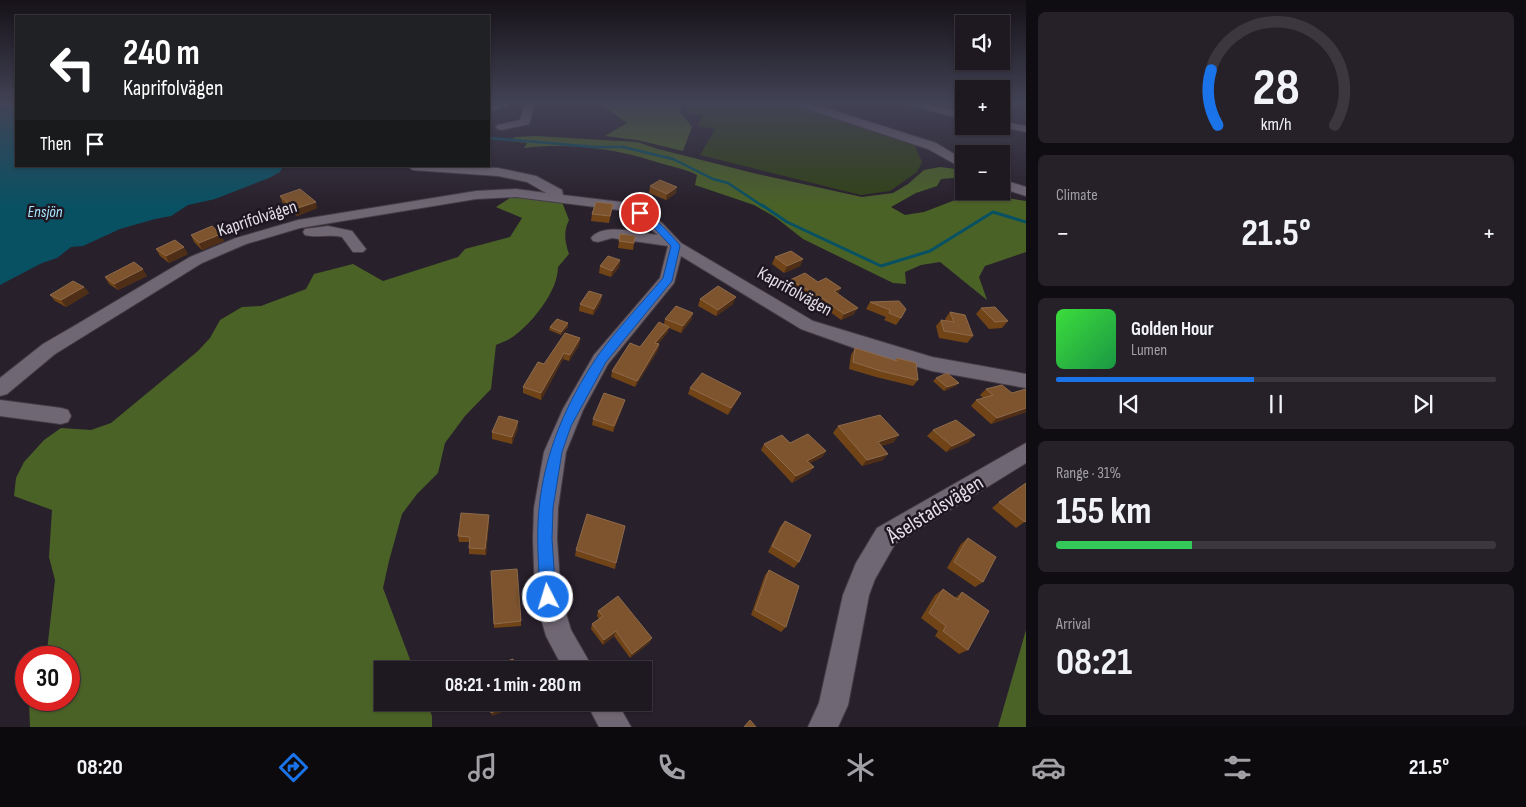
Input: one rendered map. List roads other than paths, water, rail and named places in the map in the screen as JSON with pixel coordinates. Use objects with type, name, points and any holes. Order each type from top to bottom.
[{"type":"street","points":[[908,138],[932,146],[955,160]]},
{"type":"street","name":"Kaprifolvägen","points":[[427,167],[498,172],[531,179],[564,198]]},
{"type":"street","points":[[1010,178],[1026,179]]},
{"type":"street","points":[[1010,186],[1026,192]]},
{"type":"street","name":"Kaprifolvägen","points":[[0,389],[49,350],[196,260],[241,242],[298,224],[476,196],[516,193],[621,206],[640,213],[657,226],[674,244],[807,325],[932,364],[1026,381]]},
{"type":"street","points":[[298,224],[300,229],[310,232],[328,230],[347,234],[358,249]]},
{"type":"street","points":[[575,661],[560,636],[548,597],[544,539],[546,508],[556,452],[569,418],[601,360],[668,279],[674,244],[610,233],[598,238]]},
{"type":"street","points":[[0,408],[61,416]]},
{"type":"street","name":"Åselstadsvägen","points":[[824,727],[833,705],[856,595],[872,557],[886,536],[1026,452]]},
{"type":"street","points":[[606,711],[616,727]]},
{"type":"water","name":"Ensjön","points":[[0,138],[15,138],[15,167],[282,167],[280,172],[269,178],[215,199],[188,205],[171,216],[120,229],[83,246],[71,247],[57,258],[42,263],[0,285]]},
{"type":"waterway","points":[[490,138],[595,147],[623,147],[673,159],[713,179],[728,183],[764,207]]},
{"type":"waterway","points":[[762,205],[787,222],[881,266],[930,251],[993,212],[1026,222]]}]
